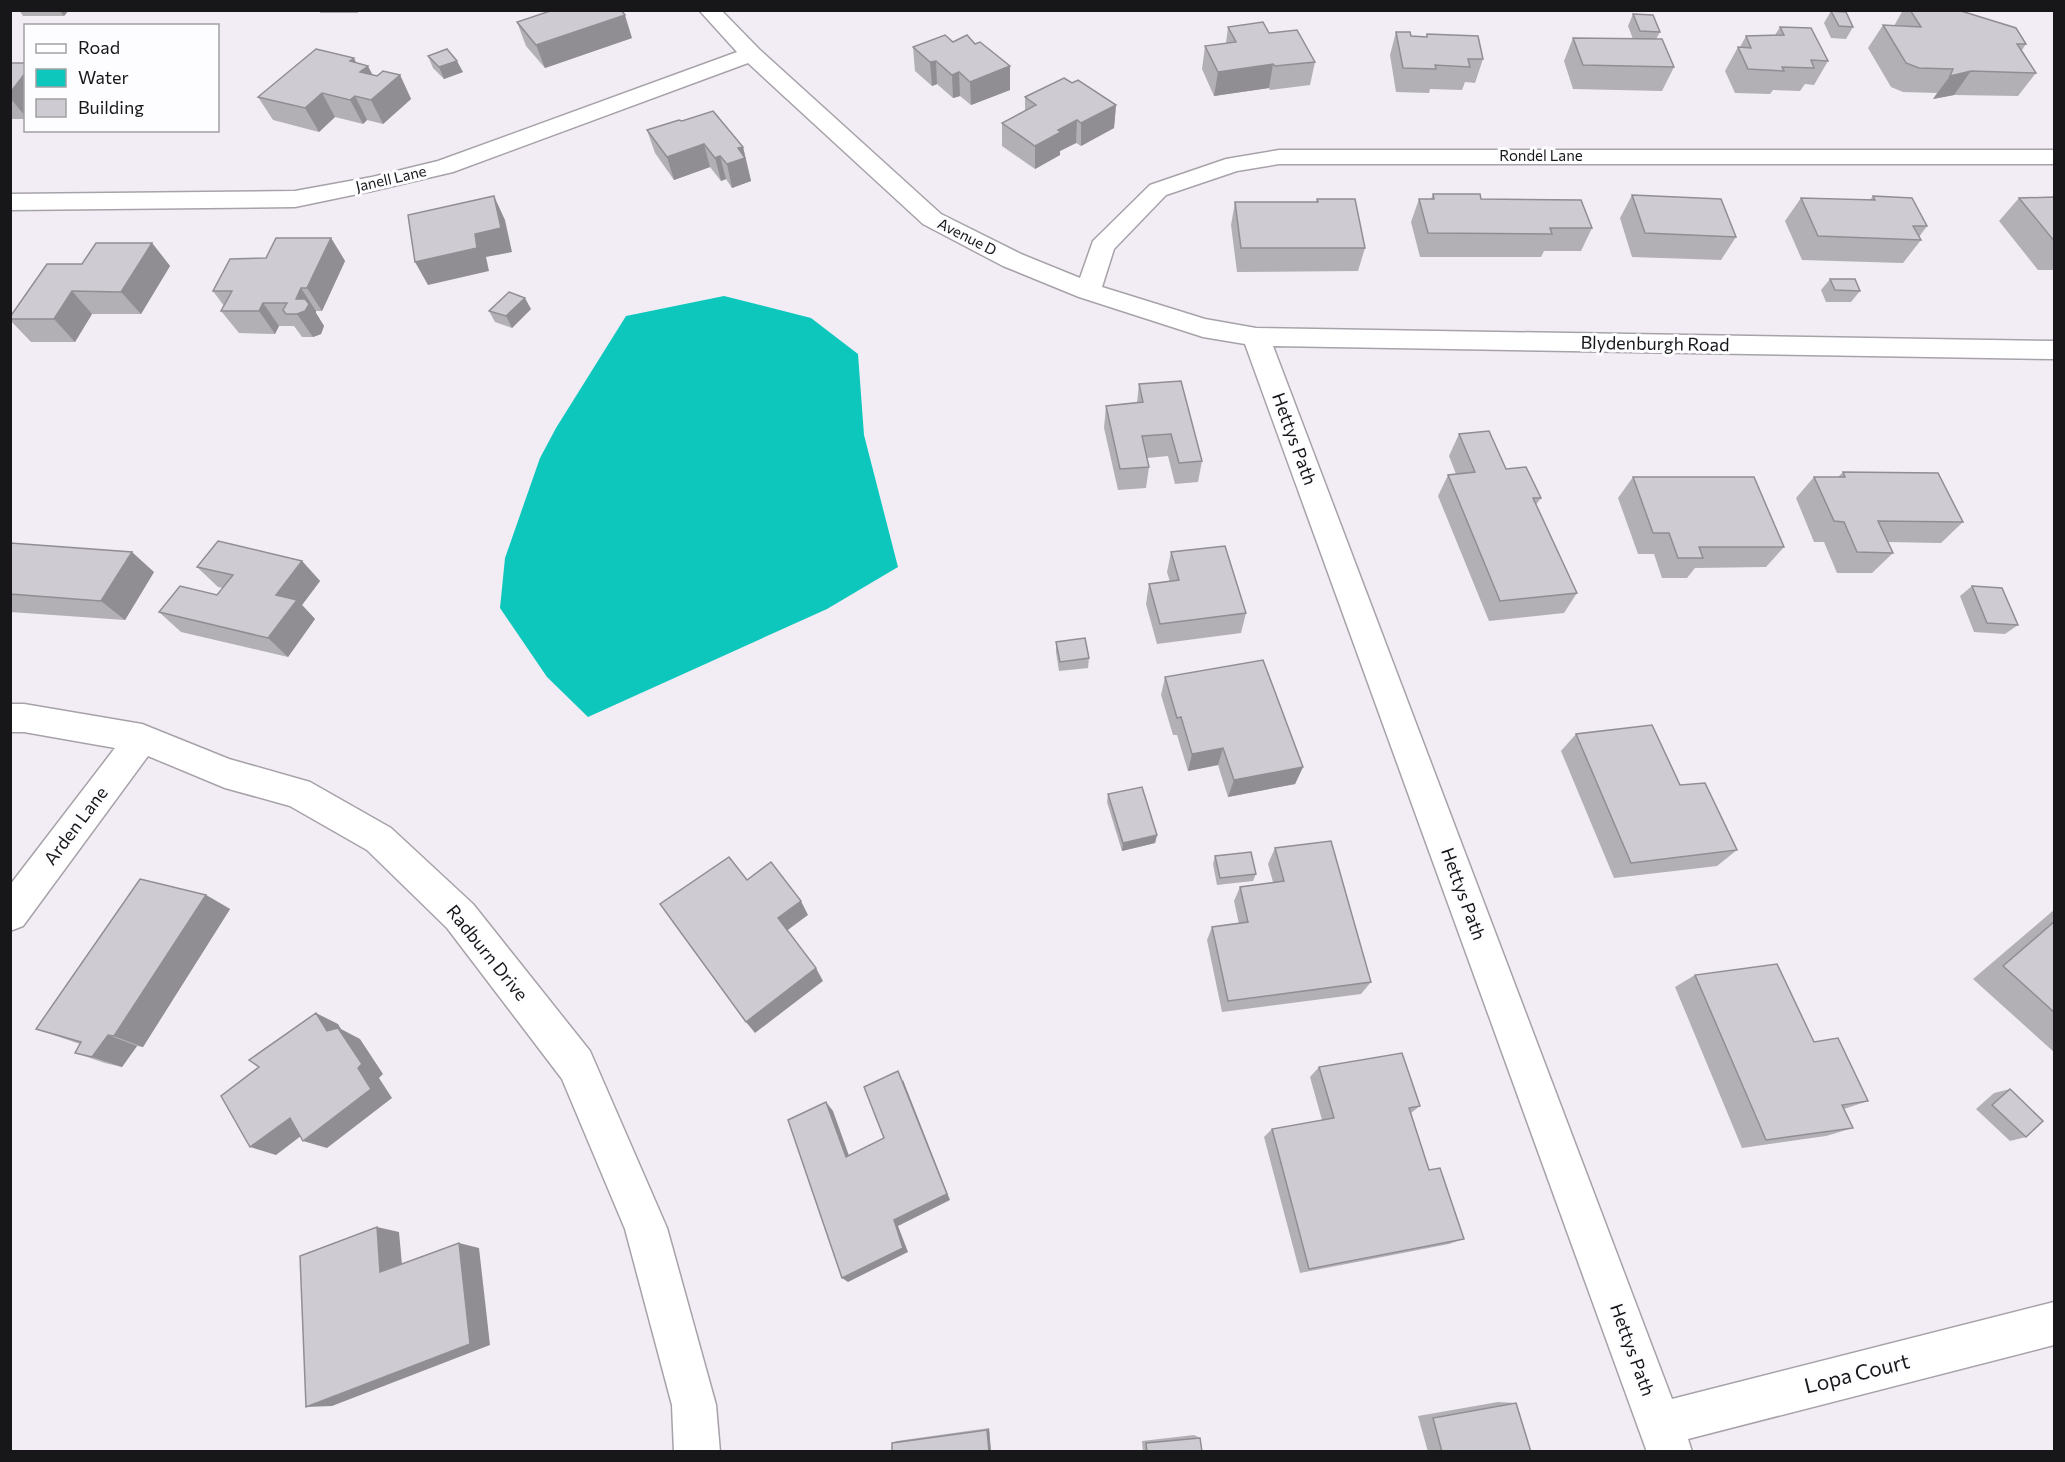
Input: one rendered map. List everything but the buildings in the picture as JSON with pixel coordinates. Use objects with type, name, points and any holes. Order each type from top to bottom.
[{"type":"street","name":"Avenue D","points":[[709,10],[751,54],[932,219],[1012,260],[1088,291],[1203,328],[1256,337]]},
{"type":"street","name":"Janell Lane","points":[[10,202],[296,199],[372,184],[445,167],[751,54]]},
{"type":"street","name":"Rondel Lane","points":[[1088,291],[1102,247],[1158,190],[1234,164],[1279,157],[2055,158]]},
{"type":"street","name":"Blydenburgh Road","points":[[1256,337],[2055,350]]},
{"type":"street","name":"Hettys Path","points":[[1256,337],[1665,1438]]},
{"type":"street","name":"Radburn Drive","points":[[10,718],[24,718],[141,738],[225,773],[298,793],[379,839],[460,916],[576,1065],[646,1228],[694,1405],[698,1452]]},
{"type":"street","name":"Arden Lane","points":[[10,914],[141,738]]},
{"type":"street","name":"Lopa Court","points":[[1665,1438],[2055,1324]]},
{"type":"water","points":[[724,296],[811,318],[858,354],[864,435],[898,567],[827,609],[588,717],[547,677],[500,608],[505,558],[540,458],[556,428],[626,316]]}]
